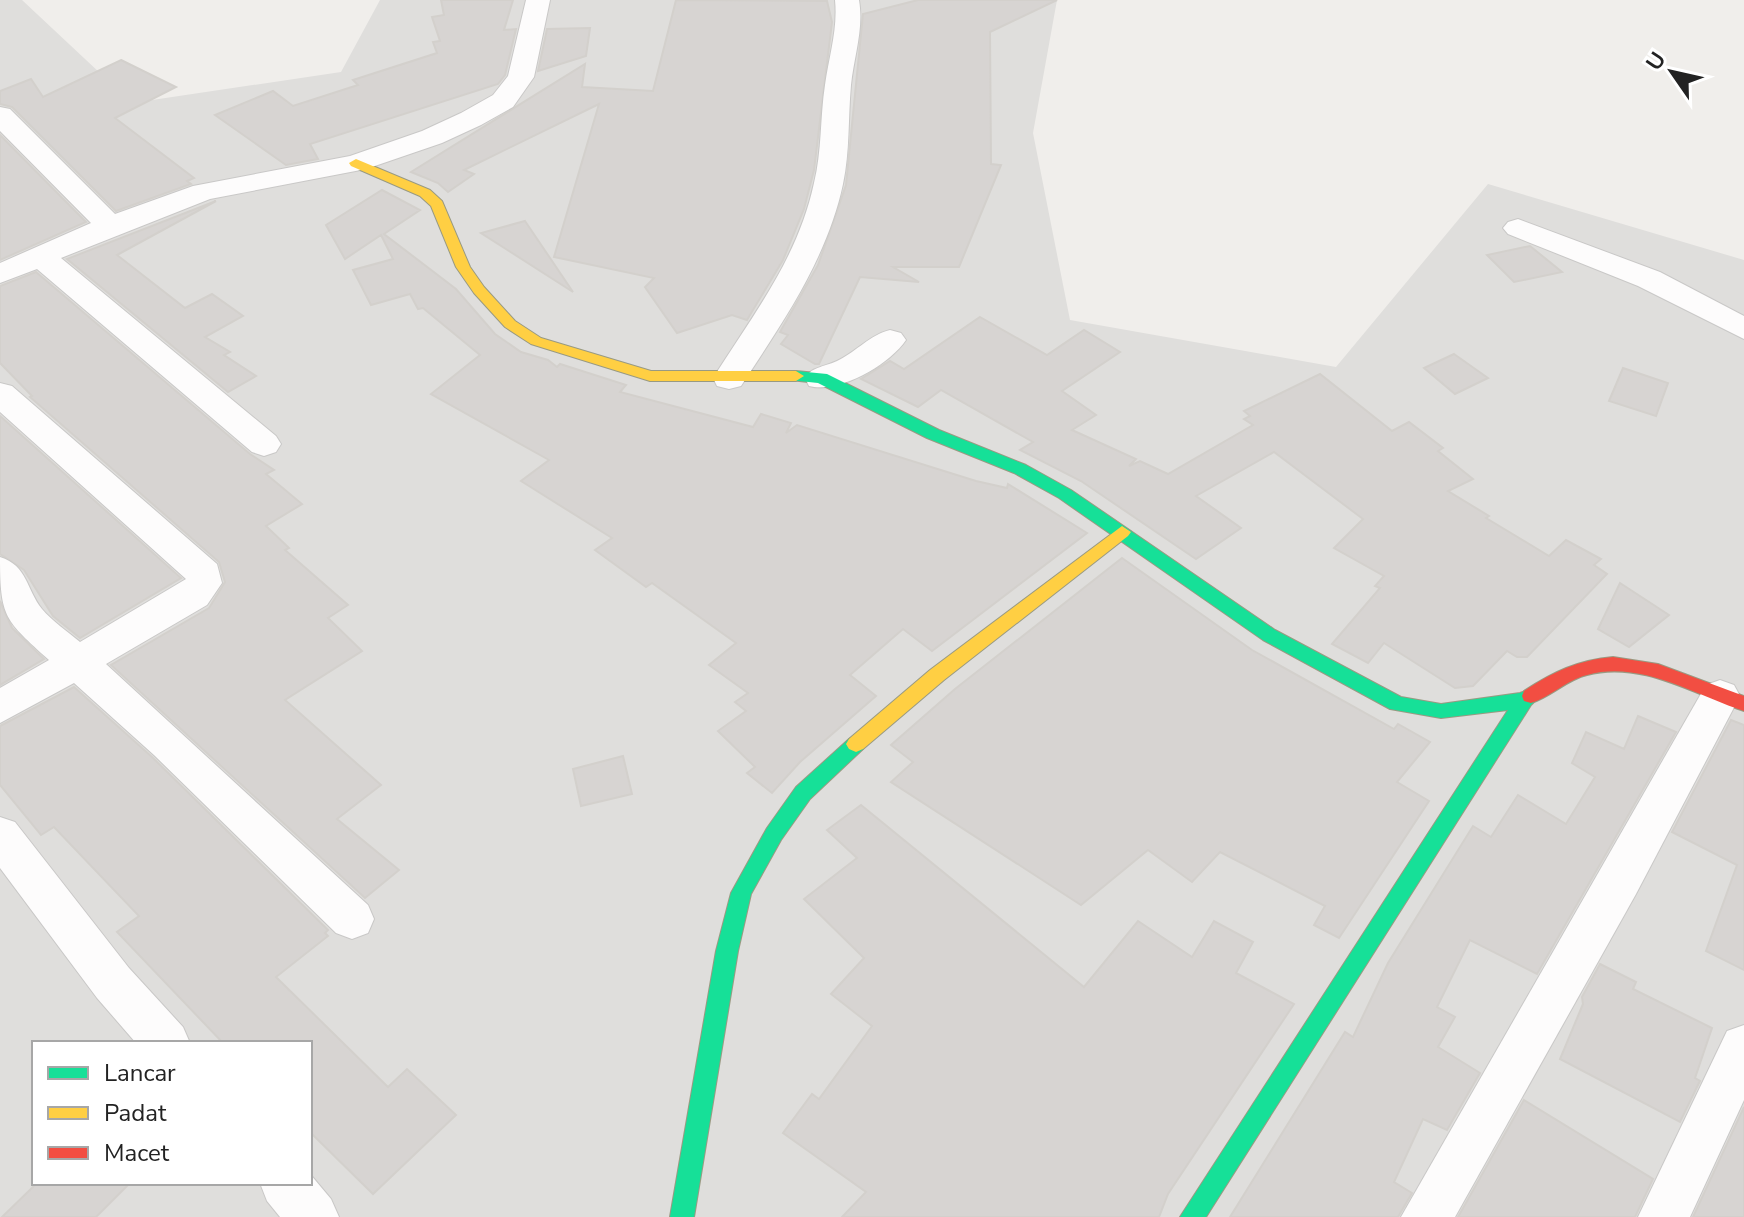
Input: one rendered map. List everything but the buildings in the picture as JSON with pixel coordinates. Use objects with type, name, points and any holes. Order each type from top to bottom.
[{"type":"street","points":[[0,274],[110,226],[203,192],[356,163],[432,137],[503,101],[521,77],[538,0]]},
{"type":"street","points":[[729,378],[795,280],[818,226],[829,182],[838,84],[850,24],[847,0]]},
{"type":"street","points":[[0,115],[110,226]]},
{"type":"street","points":[[356,163],[417,189],[437,204],[463,267],[479,290],[510,324],[536,341],[650,376],[729,378],[774,375],[821,378],[850,368],[890,340]]},
{"type":"street","points":[[1518,228],[1649,279],[1744,329]]},
{"type":"street","points":[[40,256],[264,444]]},
{"type":"street","points":[[821,378],[933,434],[1020,469],[1122,532],[1269,635],[1373,694],[1397,704],[1441,711],[1524,700],[1570,672],[1608,665],[1653,670],[1732,700],[1620,881],[1427,1217]]},
{"type":"street","points":[[0,394],[204,574],[202,590],[0,707]]},
{"type":"street","points":[[682,1217],[727,951],[741,893],[774,834],[803,793],[853,746],[983,639],[1122,532]]},
{"type":"street","points":[[0,571],[10,582],[26,617],[168,743],[352,919]]},
{"type":"street","points":[[1192,1217],[1524,700]]},
{"type":"street","points":[[0,835],[113,983],[164,1041]]},
{"type":"street","points":[[1664,1217],[1744,1047]]},
{"type":"street","points":[[287,1185],[313,1217]]},
{"type":"shaded area","points":[[0,0],[22,0],[132,103],[341,72],[380,0],[1057,0],[1033,133],[1070,320],[1336,367],[1488,184],[1744,260],[1744,1217],[0,1217]]},
{"type":"traffic: fast","points":[[796,376],[821,378],[933,434],[1020,469],[1065,494],[1269,635],[1397,704],[1441,711],[1524,700],[1531,696]]},
{"type":"traffic: fast","points":[[1192,1217],[1524,700]]},
{"type":"traffic: fast","points":[[682,1217],[727,951],[741,893],[774,834],[803,793],[856,744]]},
{"type":"traffic: slow","points":[[356,163],[425,193],[437,204],[463,267],[479,290],[510,324],[536,341],[650,376],[796,376]]},
{"type":"traffic: slow","points":[[856,744],[937,675],[1122,532]]},
{"type":"traffic: jam","points":[[1531,696],[1569,673],[1590,666],[1613,664],[1681,679],[1744,704]]}]
